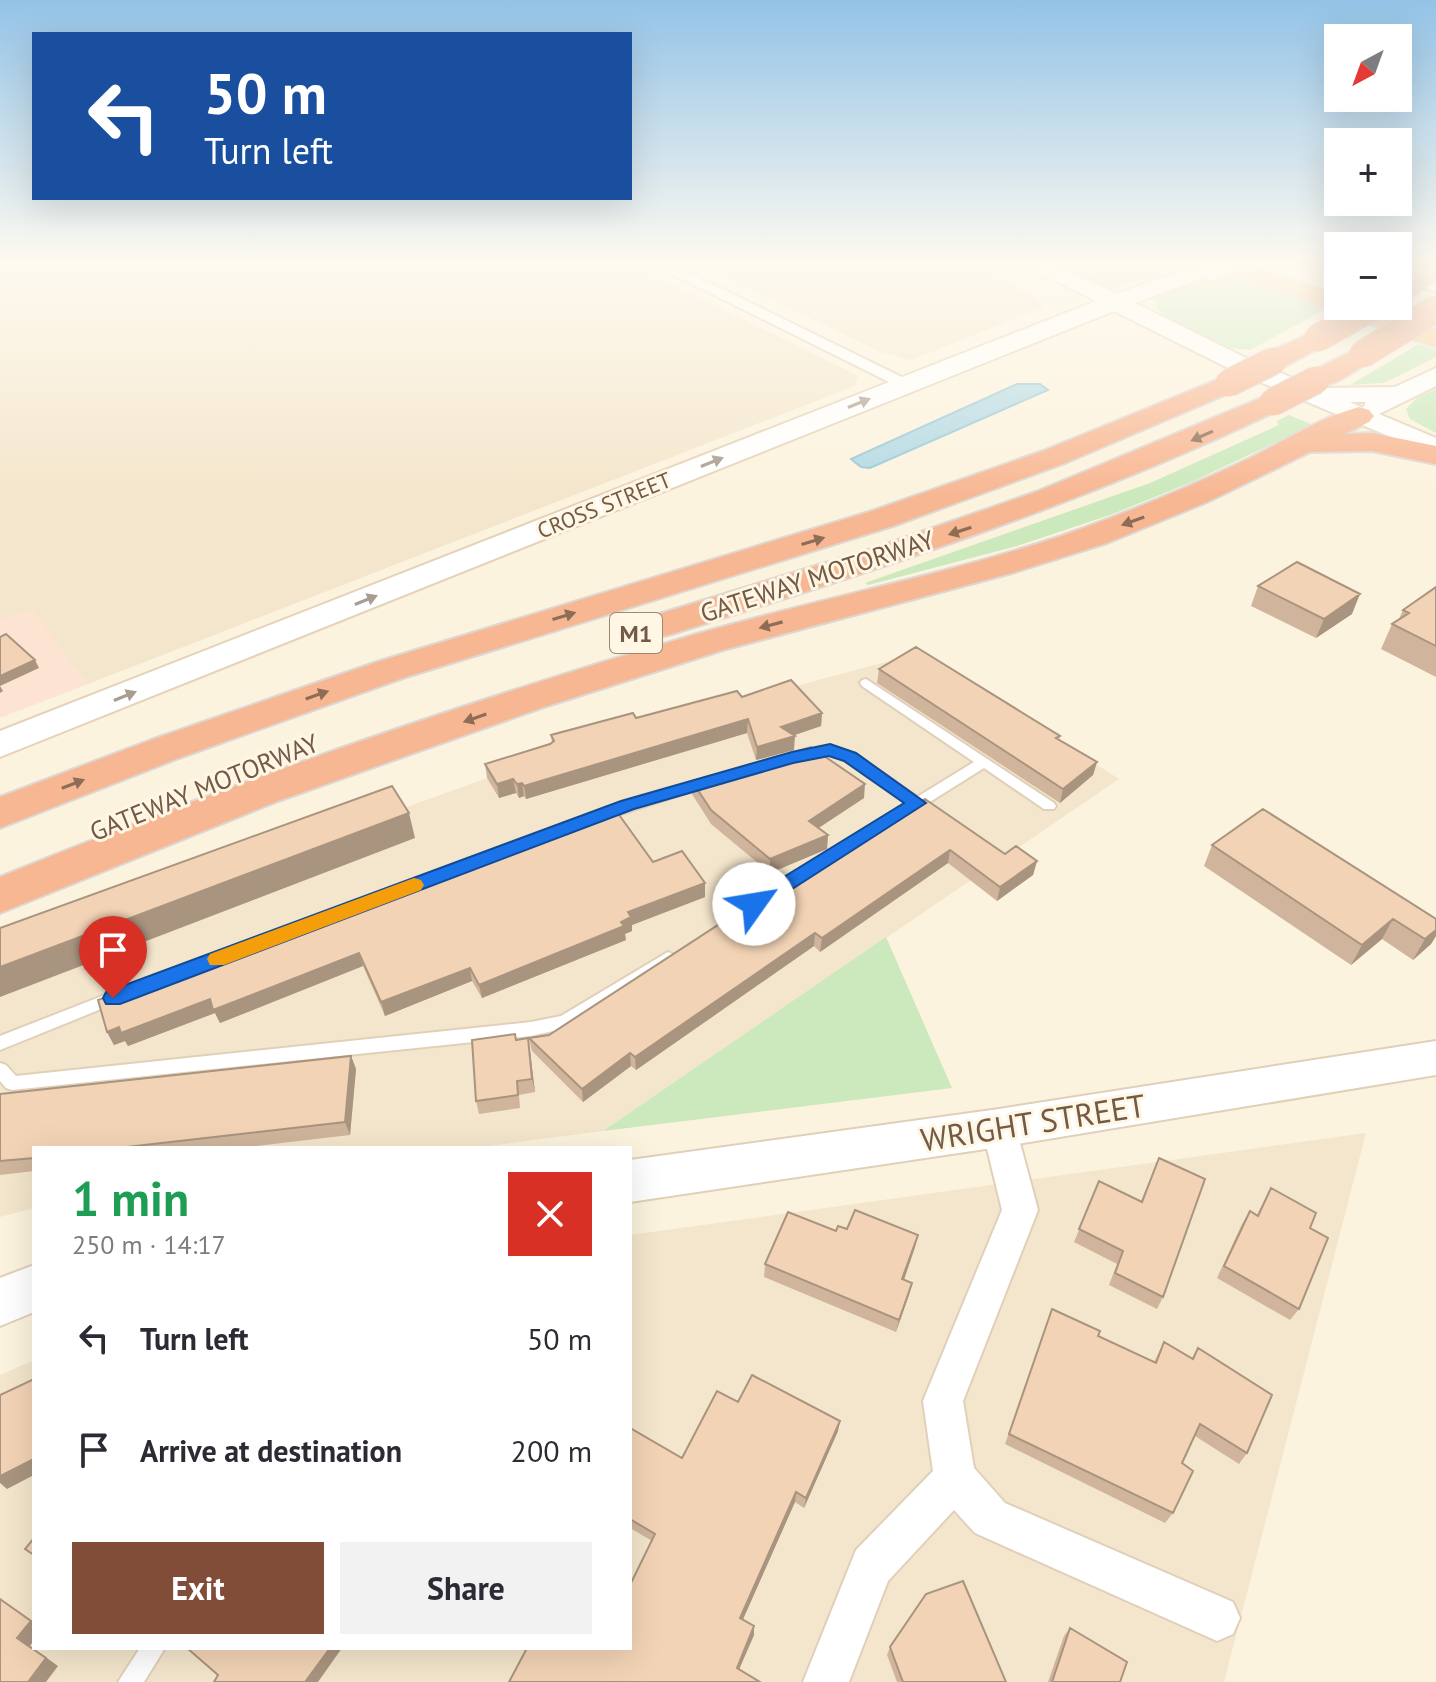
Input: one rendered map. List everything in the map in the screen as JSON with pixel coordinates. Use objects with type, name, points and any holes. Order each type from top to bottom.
[{"type":"highway","name":"GATEWAY MOTORWAY","points":[[0,813],[165,749],[390,670],[881,519],[1068,452],[1229,383],[1315,339]]},
{"type":"highway","name":"GATEWAY MOTORWAY","points":[[0,869],[360,725],[558,658],[978,525],[1160,454],[1297,391],[1387,339]]},
{"type":"highway","points":[[0,896],[252,796],[549,693],[714,641],[955,578],[1092,537],[1206,492],[1380,404]]},
{"type":"highway","points":[[1302,445],[1372,442],[1436,455]]},
{"type":"main road","name":"CROSS STREET","points":[[0,745],[1019,339]]},
{"type":"main road","points":[[1187,339],[1297,391],[1380,404],[1436,448]]},
{"type":"main road","points":[[1380,404],[1436,376]]},
{"type":"main road","points":[[1297,391],[1380,404],[1399,422],[1436,440]]},
{"type":"street","points":[[815,339],[907,384]]},
{"type":"street","name":"WRIGHT STREET","points":[[632,1181],[999,1128],[1436,1058]]},
{"type":"street","points":[[999,1128],[1020,1210],[943,1401],[955,1478],[990,1518],[1217,1618]]},
{"type":"street","points":[[0,1302],[32,1289]]},
{"type":"street","points":[[826,1682],[872,1566],[955,1478]]},
{"type":"lane","points":[[866,683],[1049,806]]},
{"type":"lane","points":[[792,757],[830,750],[850,757],[917,803]]},
{"type":"lane","points":[[809,870],[984,762]]},
{"type":"lane","points":[[584,821],[717,779]]},
{"type":"lane","points":[[0,1070],[12,1083],[531,1029],[565,1022],[687,946]]},
{"type":"lane","points":[[0,1043],[130,992]]},
{"type":"lane","points":[[130,1682],[153,1650]]},
{"type":"shaded area","points":[[0,339],[784,339],[858,376],[855,386],[88,684],[32,610],[0,621]]},
{"type":"shaded area","points":[[855,339],[963,339],[911,360],[881,352]]},
{"type":"shaded area","points":[[32,609],[88,684],[0,718],[0,621]]},
{"type":"shaded area","points":[[923,652],[1119,779],[603,1131],[489,1146],[32,1146],[32,1209],[0,1217],[0,952],[597,739]]},
{"type":"shaded area","points":[[1366,1133],[1224,1682],[0,1682],[0,1375],[32,1361],[32,1650],[632,1650],[632,1235]]},
{"type":"green space","points":[[1212,339],[1269,339],[1250,350],[1231,348]]},
{"type":"green space","points":[[1419,344],[1436,350],[1436,357],[1384,383],[1350,385]]},
{"type":"green space","points":[[1436,389],[1436,433],[1410,419],[1406,409],[1417,398]]},
{"type":"green space","points":[[1289,415],[1313,425],[1189,483],[1113,514],[1017,546],[868,585],[865,583],[1150,483],[1279,425],[1277,421]]},
{"type":"green space","points":[[886,937],[952,1088],[603,1131]]},
{"type":"water","points":[[1017,384],[1040,384],[1048,390],[870,468],[861,467],[851,459]]},
{"type":"building","points":[[1297,562],[1360,594],[1324,619],[1258,586]]},
{"type":"building","points":[[1436,587],[1436,646],[1392,624],[1409,613],[1403,610]]},
{"type":"building","points":[[6,634],[35,660],[0,676],[0,637]]},
{"type":"building","points":[[916,647],[1097,762],[1063,789],[879,669]]},
{"type":"building","points":[[791,680],[822,713],[781,727],[795,736],[757,747],[748,719],[524,786],[513,779],[497,784],[485,764],[550,744],[554,741],[551,735],[633,713],[636,718],[737,691],[742,697]]},
{"type":"building","points":[[811,747],[865,784],[809,821],[828,835],[770,859],[711,810],[692,781]]},
{"type":"building","points":[[392,786],[409,813],[0,967],[0,928]]},
{"type":"building","points":[[925,799],[1005,854],[1016,846],[1037,861],[1000,887],[950,850],[822,938],[815,933],[635,1057],[630,1053],[582,1089],[529,1038],[549,1035],[784,882],[843,846],[849,850]]},
{"type":"building","points":[[612,805],[653,862],[682,851],[705,883],[628,912],[631,917],[621,922],[624,926],[479,985],[470,968],[381,1002],[359,953],[213,1010],[210,999],[121,1033],[119,1027],[107,1032],[98,1000]]},
{"type":"building","points":[[1263,809],[1436,919],[1436,930],[1425,939],[1393,919],[1362,945],[1212,845]]},
{"type":"building","points":[[515,1034],[516,1040],[528,1038],[532,1079],[517,1081],[518,1095],[476,1101],[472,1040]]},
{"type":"building","points":[[351,1056],[345,1122],[135,1146],[32,1146],[32,1158],[0,1161],[0,1094]]},
{"type":"building","points":[[1159,1158],[1205,1179],[1163,1297],[1115,1273],[1123,1251],[1079,1229],[1099,1181],[1142,1202]]},
{"type":"building","points":[[1271,1188],[1316,1213],[1310,1228],[1328,1238],[1299,1309],[1224,1266],[1250,1211],[1258,1216]]},
{"type":"building","points":[[855,1210],[918,1235],[902,1279],[912,1283],[899,1320],[765,1264],[788,1212],[836,1231],[838,1226],[847,1229]]},
{"type":"building","points":[[1052,1309],[1100,1331],[1098,1336],[1156,1363],[1164,1342],[1193,1359],[1198,1348],[1272,1395],[1247,1453],[1200,1424],[1182,1463],[1193,1471],[1173,1513],[1009,1434]]},
{"type":"building","points":[[752,1375],[840,1421],[806,1498],[796,1492],[740,1618],[754,1626],[737,1668],[760,1682],[509,1682],[526,1650],[632,1650],[632,1581],[655,1534],[632,1520],[632,1429],[682,1458],[717,1391],[738,1402]]},
{"type":"building","points":[[32,1380],[32,1460],[0,1476],[0,1395]]},
{"type":"building","points":[[32,1540],[32,1554],[25,1549]]},
{"type":"building","points":[[963,1581],[1006,1682],[903,1682],[890,1647],[926,1594]]},
{"type":"building","points":[[0,1599],[31,1621],[17,1638],[46,1658],[28,1682],[0,1682]]},
{"type":"building","points":[[1070,1628],[1127,1662],[1120,1682],[1052,1682]]},
{"type":"building","points":[[189,1650],[329,1650],[305,1682],[214,1682],[218,1675]]},
{"type":"slow traffic","points":[[217,959],[414,885]]},
{"type":"route","points":[[113,998],[628,805],[792,757],[830,750],[850,757],[917,803],[754,904]]}]
